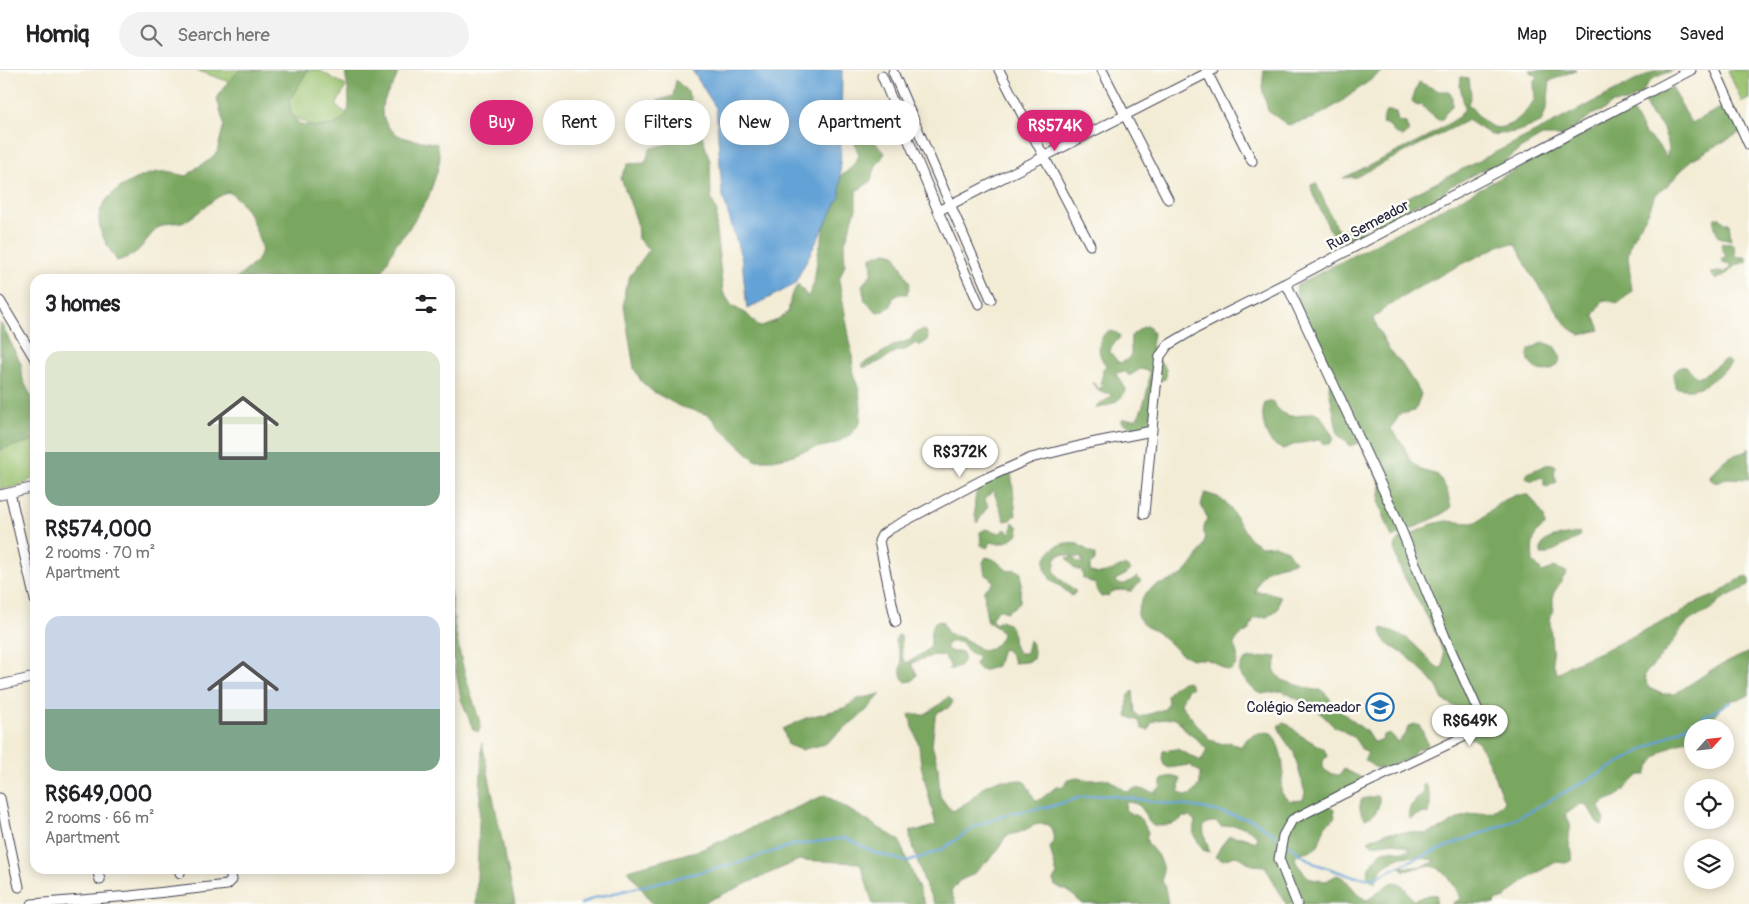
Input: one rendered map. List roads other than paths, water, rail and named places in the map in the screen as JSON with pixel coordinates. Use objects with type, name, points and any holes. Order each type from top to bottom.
[{"type":"street","points":[[999,70],[1090,245]]},
{"type":"street","points":[[1102,70],[1168,199]]},
{"type":"street","name":"Rua Semeador","points":[[1144,514],[1160,356],[1168,345],[1195,329],[1691,70]]},
{"type":"street","points":[[1715,70],[1749,145]]},
{"type":"street","points":[[938,211],[1209,71],[1252,161]]},
{"type":"street","points":[[892,72],[991,299]]},
{"type":"street","points":[[882,76],[979,304]]},
{"type":"street","points":[[1286,283],[1396,517],[1444,636],[1480,715],[1481,723],[1478,730],[1292,820],[1283,836],[1279,858],[1298,904]]},
{"type":"street","points":[[0,301],[30,351]]},
{"type":"street","points":[[896,622],[879,541],[882,535],[890,529],[984,479],[1031,458],[1091,443],[1152,431]]},
{"type":"street","points":[[0,495],[30,488]]},
{"type":"street","points":[[10,493],[30,579]]},
{"type":"street","points":[[0,685],[30,679]]},
{"type":"street","points":[[0,798],[19,887]]},
{"type":"street","points":[[98,874],[100,880]]},
{"type":"street","points":[[32,904],[130,896],[227,885],[232,880],[230,874]]},
{"type":"water","points":[[692,70],[842,70],[842,100],[799,100],[799,145],[841,145],[840,196],[794,285],[747,309],[742,260],[722,193],[716,108]]},
{"type":"waterway","points":[[1287,844],[1313,863],[1351,876],[1373,879],[1412,860],[1508,823],[1731,702]]},
{"type":"waterway","points":[[581,904],[594,898],[741,862],[793,845],[846,838],[875,853],[908,862],[941,850],[976,826],[1011,813],[1049,807],[1081,797],[1106,795],[1202,808],[1253,820],[1276,836]]},
{"type":"place","name":"Colégio Semeador","points":[[1380,707]]}]
